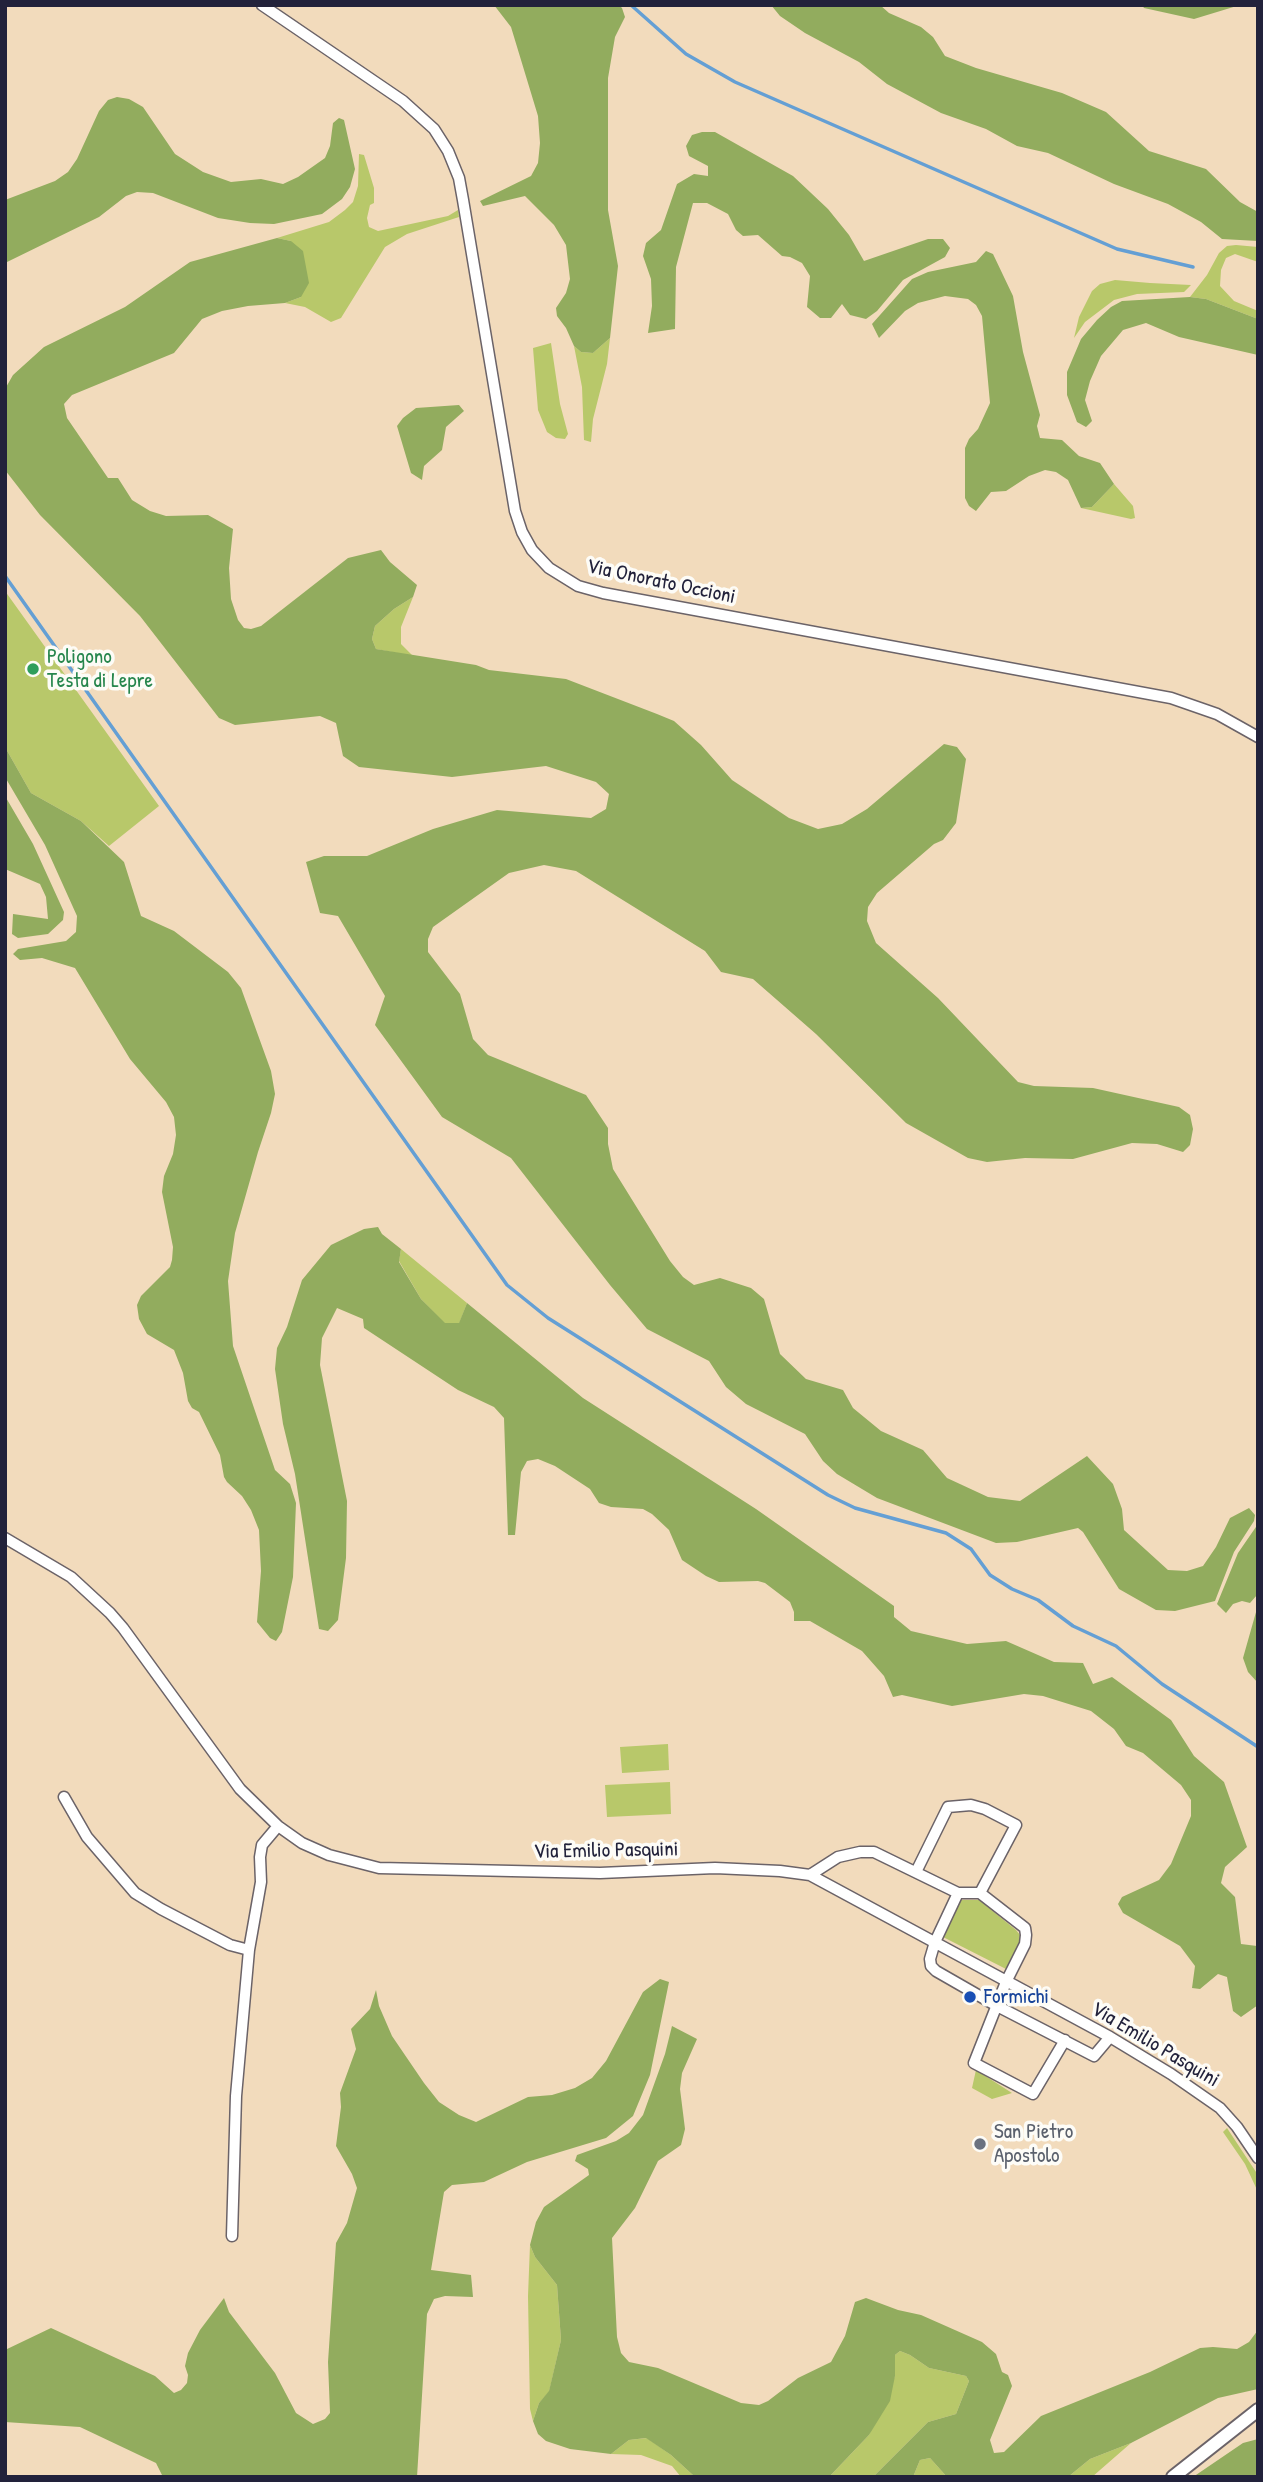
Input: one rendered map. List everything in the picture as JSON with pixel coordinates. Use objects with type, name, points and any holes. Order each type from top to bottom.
[{"type":"street","name":"Via Onorato Occioni","points":[[262,5],[403,100],[434,129],[448,151],[459,178],[515,511],[532,550],[549,568],[578,586],[614,596],[1171,698],[1205,708],[1258,737]]},
{"type":"street","name":"Via Emilio Pasquini","points":[[5,1538],[71,1577],[110,1613],[240,1789],[278,1826],[302,1843],[329,1856],[379,1868],[600,1873],[715,1868],[810,1875],[1110,2037],[1182,2081],[1220,2108],[1258,2158]]},
{"type":"street","points":[[64,1797],[87,1837],[135,1892],[161,1909],[230,1945],[249,1950]]},
{"type":"street","points":[[916,1872],[948,1807],[971,1805],[985,1809],[1016,1825],[981,1893]]},
{"type":"street","points":[[232,2236],[236,2096],[249,1950],[260,1892],[262,1845],[278,1826]]},
{"type":"street","points":[[810,1875],[838,1857],[874,1852],[958,1892],[981,1893],[1024,1928],[1026,1944],[1006,1982],[974,2063],[1034,2094],[1065,2040]]},
{"type":"street","points":[[958,1892],[934,1942],[930,1959],[931,1966],[936,1971],[1094,2056],[1110,2037]]},
{"type":"street","points":[[1173,2477],[1258,2410]]},
{"type":"green space","points":[[494,5],[619,5],[625,17],[615,37],[608,78],[608,210],[618,266],[610,338],[593,353],[581,352],[574,346],[557,316],[556,308],[566,293],[570,279],[566,245],[554,225],[525,196],[483,206],[480,201],[531,176],[538,163],[540,143],[538,116],[511,27]]},
{"type":"green space","points":[[771,5],[880,5],[889,13],[921,27],[933,37],[945,56],[1062,93],[1106,112],[1149,151],[1206,169],[1240,202],[1258,212],[1258,241],[1222,239],[1201,222],[1168,204],[1114,184],[1048,153],[1017,146],[986,129],[941,113],[887,84],[859,62],[805,33],[780,16]]},
{"type":"green space","points":[[1142,5],[1240,5],[1194,19],[1144,8]]},
{"type":"green space","points":[[117,97],[129,99],[143,107],[175,154],[203,172],[231,182],[261,179],[283,184],[298,177],[325,158],[330,146],[333,123],[339,118],[344,120],[355,169],[350,187],[342,199],[322,214],[274,224],[218,218],[153,193],[137,192],[126,196],[99,217],[5,263],[5,200],[55,181],[68,172],[77,159],[99,111],[108,100]]},
{"type":"green space","points":[[715,132],[793,176],[828,209],[849,235],[864,261],[928,239],[943,239],[950,248],[945,257],[903,280],[877,311],[866,319],[850,315],[842,304],[831,318],[820,318],[807,307],[810,276],[802,263],[782,256],[758,235],[743,236],[736,230],[728,214],[707,203],[693,203],[676,267],[675,329],[648,333],[652,306],[651,279],[643,256],[646,243],[661,230],[677,184],[694,174],[708,176],[708,166],[689,156],[686,146],[692,135]]},
{"type":"green space","points":[[359,154],[364,155],[374,188],[374,203],[370,205],[367,218],[369,227],[378,231],[448,216],[458,210],[459,217],[407,234],[385,247],[341,318],[331,322],[305,307],[285,303],[301,297],[291,241],[277,238],[329,222],[353,202],[358,186]]},
{"type":"green space","points":[[277,238],[291,241],[303,251],[309,283],[301,297],[285,303],[222,311],[202,319],[174,353],[72,395],[64,404],[67,418],[108,478],[118,478],[132,500],[150,511],[166,516],[208,515],[233,529],[229,568],[231,599],[238,620],[244,628],[261,626],[348,558],[381,550],[390,562],[417,585],[413,597],[375,626],[372,639],[376,649],[476,665],[489,670],[566,679],[657,714],[674,721],[701,745],[732,780],[789,818],[818,829],[842,824],[867,809],[944,744],[957,747],[966,759],[956,823],[943,840],[934,844],[877,893],[868,907],[867,921],[876,943],[938,998],[1018,1082],[1034,1086],[1093,1088],[1179,1107],[1190,1115],[1193,1129],[1190,1145],[1183,1152],[1157,1144],[1132,1143],[1073,1159],[1025,1158],[987,1162],[968,1158],[906,1123],[816,1034],[753,979],[721,972],[705,951],[576,871],[544,865],[509,873],[433,927],[428,939],[428,952],[460,994],[473,1039],[488,1055],[586,1095],[608,1128],[613,1169],[670,1261],[683,1277],[694,1285],[720,1278],[751,1288],[764,1299],[780,1354],[806,1379],[843,1390],[853,1408],[881,1431],[923,1450],[947,1478],[988,1497],[1020,1501],[1087,1456],[1113,1484],[1122,1509],[1124,1530],[1168,1570],[1187,1571],[1203,1566],[1230,1518],[1249,1508],[1255,1515],[1254,1521],[1234,1552],[1215,1601],[1175,1611],[1156,1610],[1119,1589],[1078,1528],[1017,1542],[996,1543],[877,1498],[837,1474],[823,1461],[805,1434],[746,1404],[726,1387],[709,1361],[647,1329],[511,1158],[442,1117],[375,1025],[385,996],[338,916],[320,913],[306,862],[324,856],[367,856],[433,829],[497,810],[591,818],[606,809],[609,794],[596,782],[546,766],[452,777],[359,767],[343,756],[336,723],[320,716],[235,725],[219,718],[140,616],[40,515],[5,470],[5,389],[13,375],[44,347],[125,307],[190,262]]},
{"type":"green space","points":[[1227,246],[1258,247],[1258,262],[1235,254],[1226,258],[1221,270],[1220,286],[1234,301],[1258,311],[1258,319],[1206,299],[1190,297],[1219,253]]},
{"type":"green space","points":[[986,251],[993,254],[1013,296],[1023,352],[1040,415],[1037,426],[1040,438],[1062,440],[1079,456],[1100,463],[1114,484],[1092,507],[1081,508],[1068,480],[1056,472],[1045,470],[1029,476],[1006,491],[991,492],[976,511],[969,506],[965,498],[965,448],[978,429],[990,403],[982,316],[976,305],[968,299],[945,296],[918,303],[905,311],[879,338],[872,324],[912,279],[928,272],[976,262]]},
{"type":"green space","points":[[1115,280],[1191,285],[1184,292],[1137,294],[1114,300],[1085,322],[1074,338],[1079,317],[1092,291],[1100,284]]},
{"type":"green space","points":[[1190,297],[1206,299],[1258,319],[1258,355],[1179,337],[1146,323],[1123,330],[1101,356],[1090,381],[1085,400],[1092,421],[1086,427],[1077,422],[1067,395],[1067,372],[1081,339],[1097,320],[1122,301]]},
{"type":"green space","points":[[610,338],[607,364],[593,419],[591,442],[584,440],[582,387],[574,346],[581,352],[593,353]]},
{"type":"green space","points":[[551,343],[560,404],[568,434],[565,439],[556,438],[547,432],[538,410],[533,348]]},
{"type":"green space","points":[[459,405],[464,411],[446,427],[442,450],[424,466],[422,480],[411,473],[397,426],[416,408]]},
{"type":"green space","points":[[1114,484],[1133,506],[1135,518],[1081,508],[1092,507]]},
{"type":"green space","name":"Poligono Testa di Lepre","points":[[5,591],[159,806],[109,846],[81,821],[31,793],[5,747]]},
{"type":"green space","points":[[413,597],[401,627],[401,644],[413,656],[376,649],[372,639],[375,626]]},
{"type":"green space","points":[[5,747],[31,793],[81,821],[124,862],[141,916],[174,931],[228,972],[241,988],[271,1071],[275,1094],[235,1233],[228,1281],[233,1346],[275,1470],[290,1484],[296,1503],[293,1577],[282,1632],[276,1641],[270,1638],[257,1622],[261,1571],[259,1530],[251,1510],[224,1477],[220,1455],[199,1412],[192,1408],[188,1401],[183,1373],[174,1350],[147,1334],[139,1319],[137,1305],[141,1296],[170,1267],[172,1260],[173,1247],[162,1192],[164,1176],[173,1154],[176,1135],[174,1117],[166,1102],[130,1059],[75,968],[42,958],[20,960],[13,954],[18,949],[66,941],[76,932],[77,916],[45,845],[5,777]]},
{"type":"green space","points":[[5,796],[33,844],[64,912],[63,920],[48,934],[18,938],[12,934],[13,914],[48,919],[46,897],[40,884],[5,869]]},
{"type":"green space","points":[[378,1227],[382,1234],[401,1249],[399,1262],[421,1299],[445,1323],[459,1323],[467,1303],[583,1398],[756,1509],[894,1606],[894,1617],[911,1631],[967,1644],[1006,1641],[1054,1662],[1083,1663],[1093,1684],[1112,1677],[1171,1720],[1194,1756],[1224,1782],[1247,1847],[1225,1867],[1221,1883],[1235,1897],[1241,1944],[1257,1946],[1258,1943],[1258,2005],[1241,2017],[1233,2011],[1227,1977],[1218,1974],[1200,1989],[1192,1988],[1195,1966],[1180,1946],[1123,1913],[1118,1904],[1122,1897],[1159,1880],[1171,1864],[1191,1816],[1191,1800],[1181,1785],[1143,1753],[1126,1746],[1114,1729],[1091,1711],[1043,1696],[1024,1694],[952,1706],[902,1695],[893,1697],[884,1676],[862,1651],[810,1621],[794,1621],[790,1602],[765,1583],[719,1582],[706,1576],[682,1560],[669,1530],[652,1514],[643,1509],[611,1507],[599,1503],[590,1489],[555,1466],[538,1459],[527,1461],[521,1472],[515,1535],[508,1535],[504,1418],[494,1407],[458,1390],[364,1328],[363,1319],[337,1308],[322,1338],[320,1365],[347,1501],[346,1558],[338,1620],[328,1631],[319,1629],[295,1474],[283,1424],[275,1369],[277,1348],[287,1327],[302,1280],[331,1245],[364,1229]]},
{"type":"green space","points":[[401,1249],[467,1303],[459,1324],[445,1324],[421,1299],[399,1261]]},
{"type":"green space","points":[[1258,1524],[1257,1595],[1250,1603],[1242,1601],[1233,1604],[1226,1613],[1217,1604],[1238,1553]]},
{"type":"green space","points":[[1258,1605],[1258,1683],[1248,1672],[1243,1658]]},
{"type":"green space","points":[[668,1744],[669,1770],[622,1773],[620,1747]]},
{"type":"green space","points":[[670,1782],[671,1814],[607,1817],[605,1785]]},
{"type":"green space","points":[[961,1900],[979,1900],[1020,1935],[1019,1947],[1008,1970],[943,1937]]},
{"type":"green space","points":[[660,1979],[669,1982],[650,2075],[633,2116],[606,2138],[527,2162],[484,2182],[452,2185],[444,2192],[431,2270],[471,2275],[473,2297],[445,2296],[434,2299],[427,2314],[417,2477],[163,2477],[156,2463],[80,2427],[5,2422],[5,2350],[51,2328],[155,2376],[174,2393],[187,2383],[185,2366],[188,2353],[200,2330],[224,2298],[229,2312],[275,2373],[296,2413],[313,2424],[325,2419],[330,2413],[328,2362],[336,2243],[347,2223],[357,2188],[336,2146],[340,2093],[356,2049],[351,2029],[370,2009],[376,1990],[379,2006],[392,2036],[424,2083],[439,2102],[476,2122],[528,2097],[552,2095],[575,2088],[592,2078],[606,2061],[643,1992]]},
{"type":"green space","points":[[672,2026],[697,2039],[682,2073],[680,2089],[685,2129],[681,2145],[658,2161],[635,2208],[612,2238],[617,2337],[621,2353],[629,2362],[658,2368],[741,2403],[759,2405],[798,2378],[831,2362],[845,2336],[855,2302],[866,2298],[921,2315],[982,2342],[996,2354],[1002,2372],[1008,2375],[1012,2386],[990,2440],[994,2453],[1004,2452],[1041,2416],[1150,2372],[1200,2348],[1237,2349],[1249,2342],[1258,2330],[1258,2389],[1218,2398],[1131,2443],[1090,2459],[1068,2477],[947,2477],[930,2458],[920,2460],[913,2477],[873,2477],[928,2422],[956,2414],[969,2381],[966,2376],[929,2368],[900,2351],[895,2355],[895,2376],[890,2401],[869,2435],[829,2477],[695,2477],[671,2455],[646,2438],[629,2440],[611,2454],[570,2449],[546,2441],[538,2434],[533,2421],[539,2403],[549,2391],[561,2340],[557,2285],[535,2257],[530,2245],[536,2222],[544,2207],[589,2175],[588,2169],[575,2161],[577,2155],[616,2141],[629,2133],[643,2115]]},
{"type":"green space","points":[[976,2070],[1012,2093],[992,2099],[972,2088]]},
{"type":"green space","points":[[1227,2128],[1258,2175],[1258,2192],[1245,2164],[1223,2132]]},
{"type":"green space","points":[[530,2245],[535,2257],[557,2285],[561,2340],[549,2392],[539,2403],[533,2421],[530,2409],[528,2296]]},
{"type":"green space","points":[[900,2351],[929,2368],[966,2376],[969,2381],[956,2414],[928,2422],[873,2477],[829,2477],[869,2435],[895,2376],[895,2355]]},
{"type":"green space","points":[[647,2438],[695,2477],[681,2477],[672,2466],[641,2455],[611,2454],[629,2440]]},
{"type":"green space","points":[[1258,2439],[1258,2477],[1193,2477],[1243,2443]]},
{"type":"green space","points":[[1131,2443],[1092,2477],[1068,2477],[1090,2459]]},
{"type":"green space","points":[[930,2458],[947,2477],[913,2477],[920,2460]]},
{"type":"waterway","points":[[631,5],[686,54],[735,82],[1117,249],[1193,267]]},
{"type":"waterway","points":[[5,576],[507,1285],[548,1318],[828,1495],[855,1508],[946,1533],[971,1549],[990,1575],[1012,1589],[1038,1600],[1073,1626],[1116,1646],[1162,1684],[1258,1747]]},
{"type":"place","name":"Poligono Testa di Lepre","points":[[33,669]]},
{"type":"place","name":"Formichi","points":[[970,1997]]},
{"type":"place","name":"San Pietro Apostolo","points":[[980,2144]]}]
